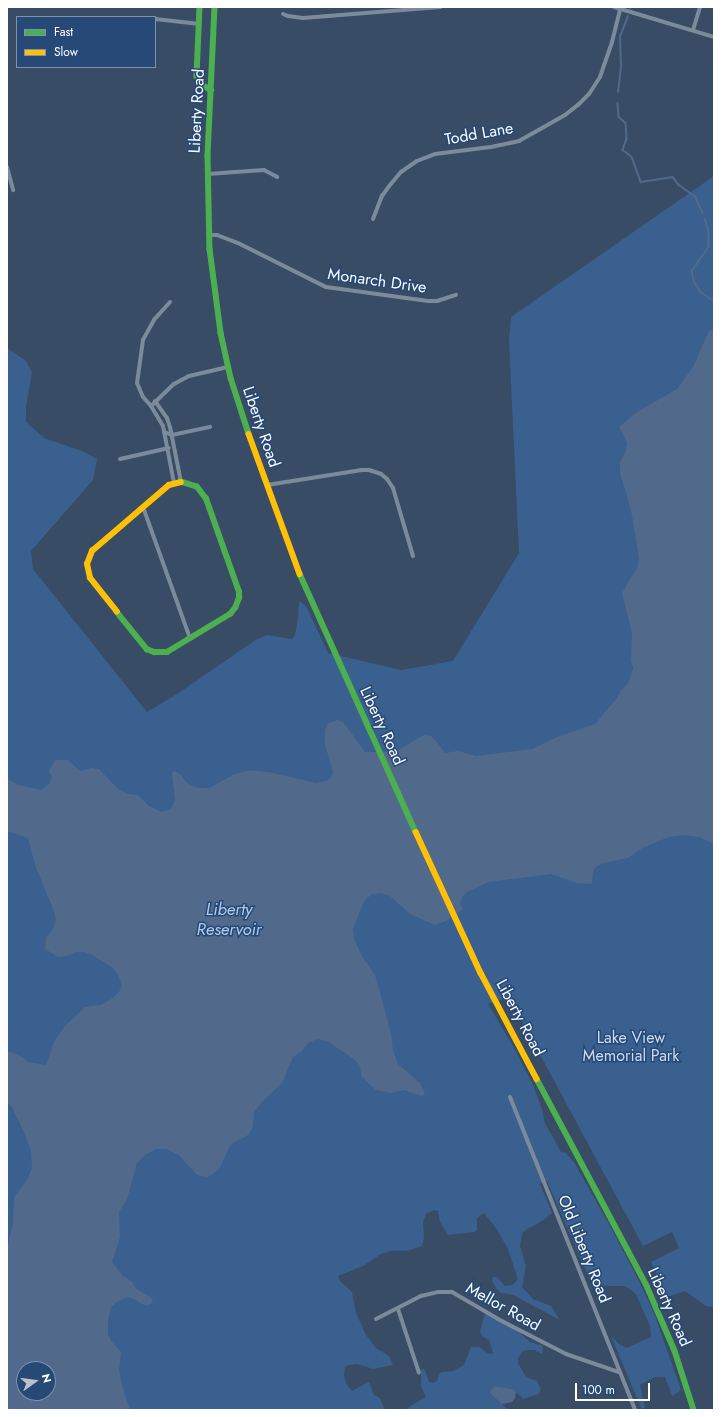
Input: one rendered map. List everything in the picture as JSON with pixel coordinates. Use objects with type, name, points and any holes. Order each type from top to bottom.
[{"type":"main road","points":[[200,7],[197,76],[201,84],[211,90]]},
{"type":"main road","name":"Liberty Road","points":[[215,7],[208,174],[209,235],[216,304],[228,367],[244,421],[304,584],[374,740],[468,945],[645,1282],[675,1351],[694,1410]]},
{"type":"main road","points":[[181,482],[197,487],[206,499],[239,592],[238,603],[230,614],[168,652],[154,652],[147,649],[90,578],[87,564],[92,551],[169,485],[174,483],[181,482]]},
{"type":"street","points":[[283,14],[303,18],[441,7]]},
{"type":"street","points":[[614,7],[714,37]]},
{"type":"street","points":[[693,30],[700,7]]},
{"type":"street","name":"Todd Lane","points":[[373,219],[382,196],[390,185],[401,172],[417,161],[435,154],[491,147],[519,141],[565,115],[578,105],[589,94],[600,77],[612,42],[620,10]]},
{"type":"street","points":[[156,19],[200,24]]},
{"type":"street","points":[[7,167],[13,190]]},
{"type":"street","points":[[208,174],[264,170],[277,177]]},
{"type":"street","name":"Monarch Drive","points":[[209,235],[217,235],[238,243],[326,287],[428,301],[441,300],[456,295]]},
{"type":"street","points":[[170,302],[154,320],[143,340],[137,383],[143,397],[151,406],[164,432],[174,483]]},
{"type":"street","points":[[151,406],[174,384],[189,376],[228,367]]},
{"type":"street","points":[[156,401],[166,418],[172,435],[181,482]]},
{"type":"street","points":[[164,432],[172,435],[210,427]]},
{"type":"street","points":[[120,459],[174,448]]},
{"type":"street","points":[[267,485],[362,470],[369,470],[381,474],[387,479],[392,488],[413,556]]},
{"type":"street","points":[[143,508],[190,638]]},
{"type":"street","name":"Old Liberty Road","points":[[510,1097],[635,1410]]},
{"type":"street","name":"Mellor Road","points":[[376,1319],[425,1295],[438,1292],[452,1292],[498,1319],[566,1354],[619,1372]]},
{"type":"street","points":[[398,1309],[419,1373]]},
{"type":"green space","name":"Lake View Memorial Park","points":[[714,176],[714,1307],[706,1306],[685,1291],[667,1297],[651,1262],[679,1248],[672,1232],[643,1246],[509,997],[488,1004],[513,1046],[533,1085],[543,1112],[544,1121],[561,1152],[566,1153],[574,1162],[635,1273],[654,1313],[681,1390],[672,1396],[665,1377],[655,1377],[640,1385],[645,1407],[642,1410],[611,1336],[619,1344],[626,1348],[651,1337],[650,1326],[636,1294],[630,1289],[624,1286],[604,1286],[591,1282],[547,1181],[540,1184],[552,1213],[542,1221],[524,1231],[522,1234],[520,1246],[526,1266],[522,1287],[533,1299],[551,1306],[560,1320],[513,1295],[501,1293],[496,1288],[492,1281],[493,1277],[497,1277],[505,1286],[513,1285],[518,1279],[508,1249],[496,1228],[484,1213],[477,1218],[477,1230],[475,1232],[448,1235],[440,1222],[438,1211],[434,1210],[426,1214],[423,1222],[424,1238],[422,1246],[407,1251],[391,1251],[381,1254],[363,1266],[338,1276],[340,1281],[352,1292],[356,1313],[366,1335],[376,1348],[389,1356],[393,1365],[373,1369],[357,1364],[349,1365],[345,1367],[344,1375],[346,1383],[352,1391],[369,1382],[374,1395],[380,1398],[385,1410],[7,1410],[7,348],[26,361],[32,372],[26,407],[26,422],[44,438],[82,451],[97,459],[93,480],[31,551],[33,569],[147,712],[177,694],[257,639],[267,635],[292,639],[295,635],[299,601],[306,606],[328,653],[401,670],[453,661],[519,553],[509,340],[511,317]]},
{"type":"green space","points":[[485,1313],[518,1331],[530,1342],[543,1346],[542,1354],[535,1350],[527,1350],[523,1351],[518,1358],[518,1363],[526,1377],[537,1381],[541,1390],[539,1394],[523,1399],[513,1389],[494,1386],[490,1391],[506,1408],[511,1410],[404,1410],[426,1397],[421,1386],[421,1370],[424,1368],[429,1382],[433,1383],[437,1381],[439,1374],[442,1372],[453,1371],[464,1365],[471,1347],[479,1347],[489,1354],[493,1353],[489,1340],[482,1336],[480,1332]]},
{"type":"water","name":"Liberty Reservoir","points":[[714,329],[714,844],[699,837],[683,835],[669,837],[642,848],[628,858],[603,863],[596,867],[593,871],[592,884],[577,883],[551,874],[489,882],[467,892],[462,897],[460,904],[463,909],[446,921],[435,925],[410,914],[389,895],[380,893],[372,894],[364,901],[353,929],[354,939],[363,958],[375,975],[391,1033],[393,1051],[398,1064],[420,1083],[425,1094],[422,1096],[404,1090],[391,1093],[376,1090],[361,1076],[360,1066],[354,1059],[327,1041],[317,1039],[308,1043],[302,1051],[293,1057],[282,1083],[254,1112],[253,1127],[248,1135],[230,1145],[220,1168],[213,1174],[207,1177],[197,1175],[179,1155],[166,1149],[156,1149],[145,1155],[137,1163],[127,1199],[119,1212],[120,1237],[112,1262],[122,1275],[132,1282],[136,1289],[151,1297],[153,1302],[148,1305],[141,1304],[128,1297],[117,1302],[111,1307],[108,1320],[108,1335],[121,1352],[119,1370],[130,1410],[7,1410],[7,1249],[13,1224],[14,1197],[27,1180],[32,1168],[31,1151],[24,1132],[12,1107],[7,1102],[7,1051],[19,1055],[28,1062],[46,1065],[54,1042],[64,1027],[85,1007],[101,1005],[113,998],[119,992],[122,985],[118,975],[112,967],[92,955],[84,952],[76,952],[58,957],[45,949],[46,937],[53,929],[56,919],[35,865],[28,838],[7,831],[7,779],[18,785],[41,790],[49,784],[52,777],[49,771],[55,760],[68,760],[80,771],[92,768],[99,769],[118,789],[128,794],[138,795],[149,806],[161,812],[171,809],[175,800],[172,773],[174,771],[180,774],[188,784],[199,788],[209,788],[235,774],[250,770],[268,772],[316,783],[329,780],[333,773],[325,744],[325,731],[327,724],[337,720],[344,723],[365,752],[392,752],[424,735],[431,736],[445,753],[458,751],[476,756],[532,749],[557,737],[595,724],[617,698],[621,690],[628,684],[633,668],[631,661],[632,633],[622,593],[638,566],[639,558],[631,510],[620,473],[620,462],[626,451],[627,443],[619,427],[637,412],[677,389],[693,367],[709,331]]},
{"type":"water","points":[[494,1386],[513,1389],[516,1392],[515,1398],[512,1402],[502,1404],[491,1394],[490,1391]]},
{"type":"waterway","points":[[618,92],[621,66],[620,37],[628,16]]},
{"type":"waterway","points":[[618,103],[619,117],[626,123],[627,139],[623,150],[632,157],[641,182],[673,177],[679,185],[695,196],[703,213]]},
{"type":"waterway","points":[[705,219],[709,230],[709,247],[692,271],[694,281],[701,292],[714,301]]},
{"type":"traffic: fast","points":[[200,7],[197,76],[201,84],[211,90]]},
{"type":"traffic: fast","points":[[215,7],[208,156],[210,249],[221,333],[231,378],[249,434]]},
{"type":"traffic: fast","points":[[117,612],[147,649],[154,652],[167,652],[230,614],[235,608],[239,598],[239,592],[206,499],[197,487],[181,482]]},
{"type":"traffic: fast","points":[[300,574],[416,832]]},
{"type":"traffic: fast","points":[[537,1079],[647,1286],[675,1351],[694,1410]]},
{"type":"traffic: slow","points":[[249,434],[300,574]]},
{"type":"traffic: slow","points":[[117,612],[90,578],[87,564],[92,551],[169,485],[181,482]]},
{"type":"traffic: slow","points":[[416,832],[481,973],[537,1079]]}]
